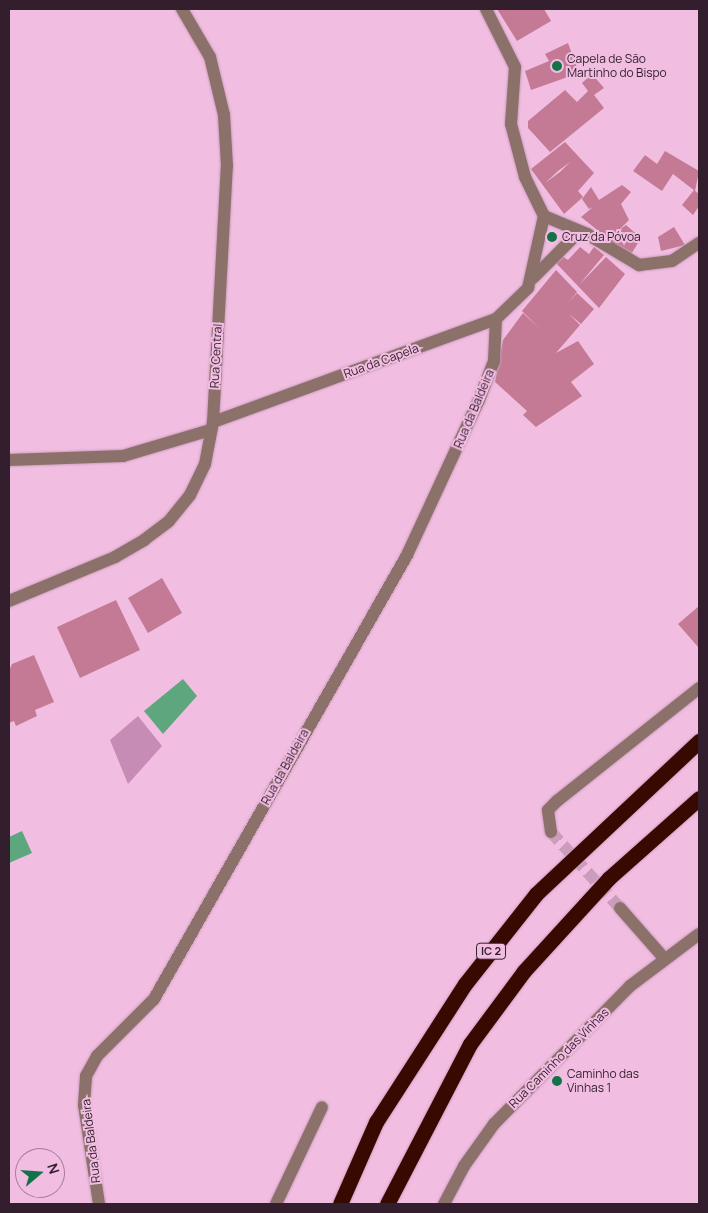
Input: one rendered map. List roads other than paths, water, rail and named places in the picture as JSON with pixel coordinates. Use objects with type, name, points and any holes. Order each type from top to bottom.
[{"type":"highway","name":"IC 2","points":[[340,1200],[376,1122],[465,984],[536,894],[699,741]]},
{"type":"highway","points":[[387,1204],[470,1044],[524,970],[609,878],[699,798]]},
{"type":"street","name":"Rua Central","points":[[9,601],[116,557],[170,521],[190,496],[205,464],[212,426],[227,166],[224,115],[210,57],[182,9]]},
{"type":"street","points":[[486,9],[514,67],[510,124],[525,177],[544,216],[534,278]]},
{"type":"street","points":[[544,216],[580,231],[639,265],[672,261],[699,243]]},
{"type":"street","name":"Rua da Capela","points":[[9,460],[123,456],[212,426],[496,319],[580,231]]},
{"type":"street","name":"Rua da Baldeira","points":[[99,1204],[84,1105],[86,1076],[97,1056],[154,999],[407,555],[494,361],[496,319]]},
{"type":"street","points":[[550,832],[546,819],[557,801],[699,688]]},
{"type":"street","points":[[620,908],[664,958]]},
{"type":"street","name":"Rua Caminho das Vinhas","points":[[444,1204],[464,1166],[494,1124],[630,986],[664,958],[699,934]]},
{"type":"street","points":[[276,1204],[322,1107]]},
{"type":"tunnel","points":[[551,832],[620,908]]},
{"type":"place","name":"Capela de São Martinho do Bispo","points":[[557,66]]},
{"type":"place","name":"Cruz da Póvoa","points":[[552,237]]},
{"type":"place","name":"Caminho das Vinhas 1","points":[[557,1081]]}]
